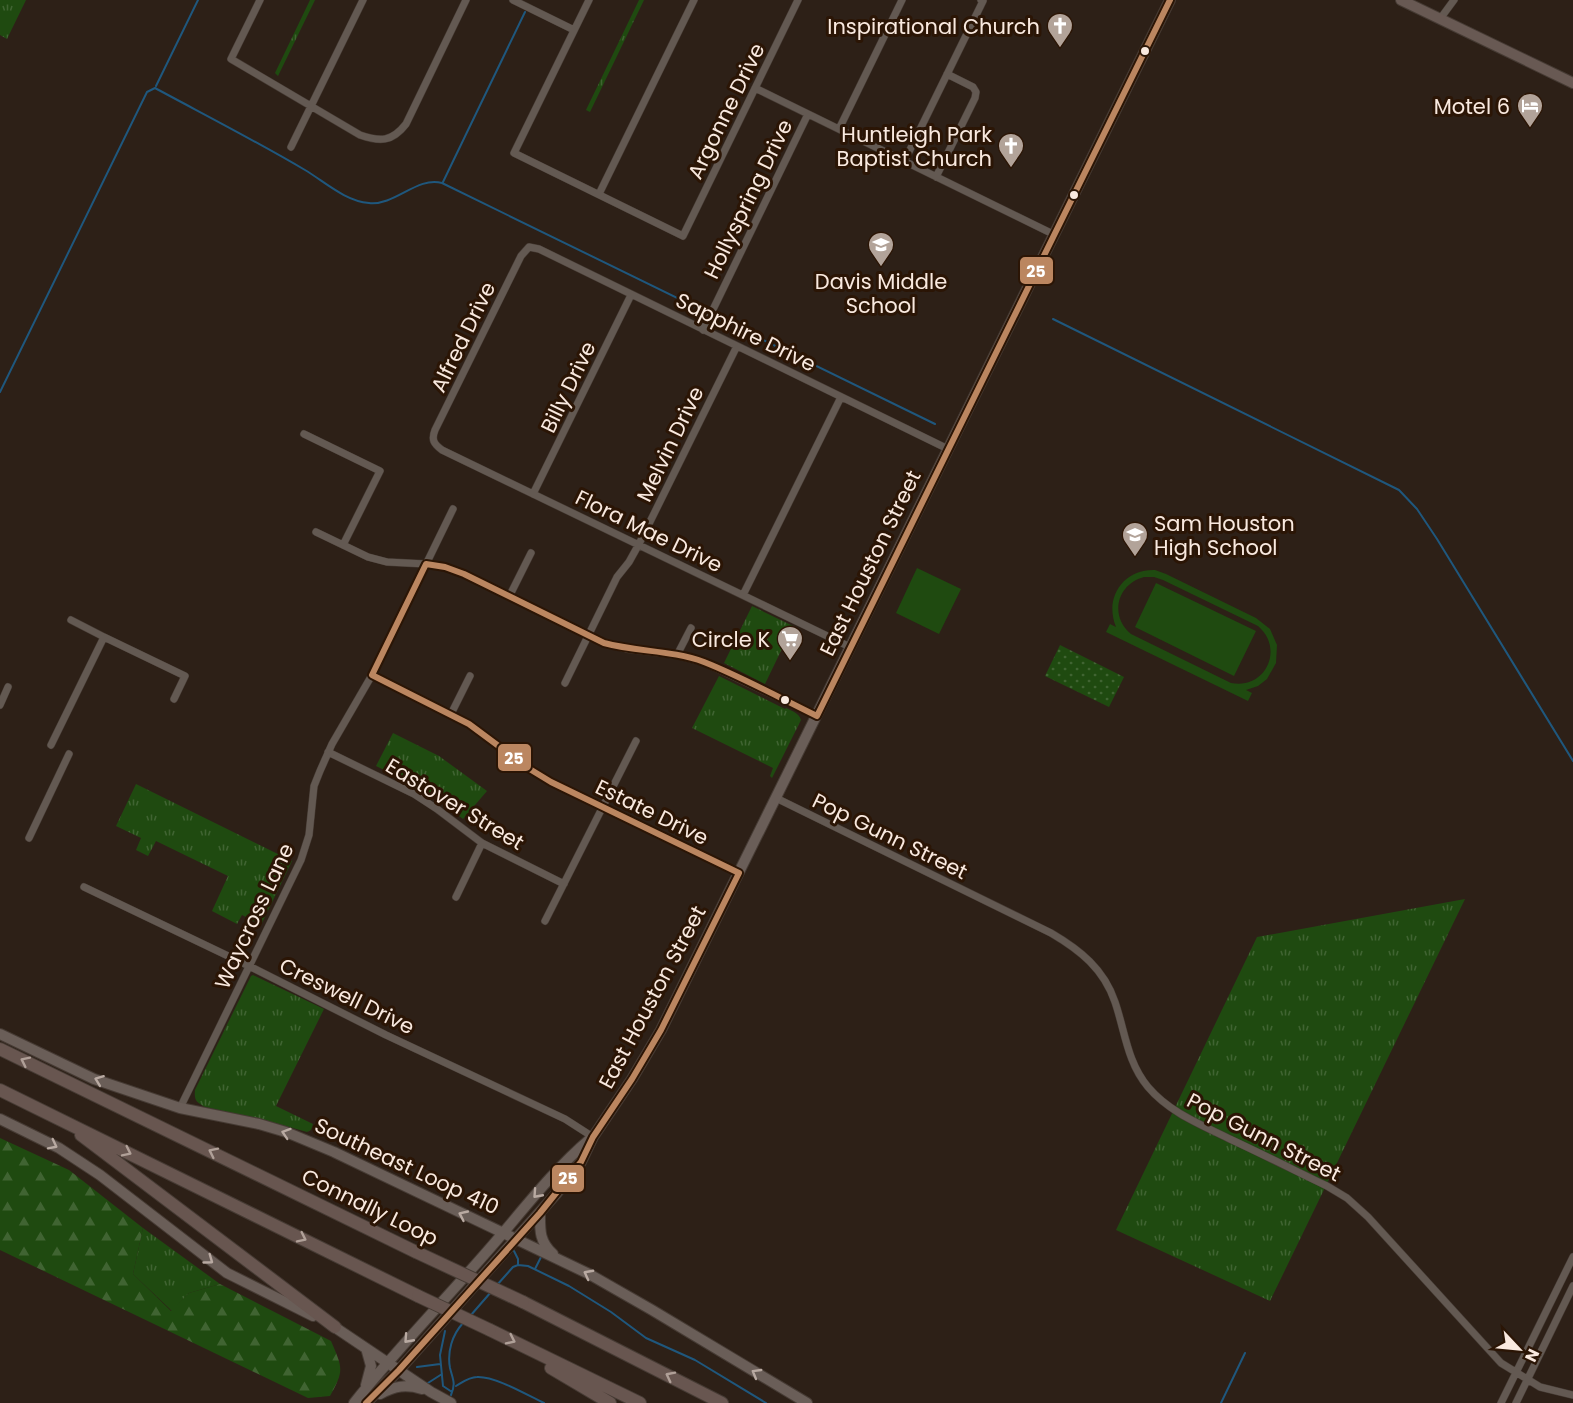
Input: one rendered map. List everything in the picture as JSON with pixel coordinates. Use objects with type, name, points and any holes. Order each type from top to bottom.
[{"type":"highway","name":"Connally Loop","points":[[0,1048],[523,1302],[722,1403]]},
{"type":"highway","points":[[0,1090],[640,1403]]},
{"type":"highway","points":[[56,1117],[335,1328]]},
{"type":"highway","points":[[533,1351],[541,1362],[610,1403]]},
{"type":"main road","name":"East Houston Street","points":[[354,1403],[367,1397],[399,1370],[540,1212],[581,1162],[593,1137],[612,1111],[661,1030],[1170,0]]},
{"type":"main road","points":[[1401,0],[1572,79]]},
{"type":"main road","name":"Southeast Loop 410","points":[[0,1034],[94,1079],[180,1108],[259,1124],[305,1139],[557,1258],[652,1310],[807,1403]]},
{"type":"main road","points":[[0,1119],[59,1148],[100,1175],[227,1273],[285,1300],[335,1328],[451,1403]]},
{"type":"main road","name":"East Houston Street","points":[[367,1397],[387,1362],[574,1153],[593,1137]]},
{"type":"main road","points":[[540,1212],[540,1234],[544,1246],[557,1258]]},
{"type":"main road","points":[[366,1348],[370,1366],[367,1397],[402,1385],[414,1386],[431,1392]]},
{"type":"street","points":[[260,0],[231,59],[360,135],[379,141],[401,130],[406,124],[466,0]]},
{"type":"street","points":[[291,147],[363,0]]},
{"type":"street","points":[[513,0],[574,30]]},
{"type":"street","points":[[589,0],[514,153],[599,194],[694,0]]},
{"type":"street","name":"Argonne Drive","points":[[599,194],[683,236],[798,0]]},
{"type":"street","points":[[838,129],[902,0]]},
{"type":"street","points":[[904,162],[981,0]]},
{"type":"street","points":[[1440,19],[1454,0]]},
{"type":"street","points":[[936,177],[976,92],[973,87],[947,74]]},
{"type":"street","points":[[755,88],[1055,235]]},
{"type":"street","name":"Hollyspring Drive","points":[[703,330],[808,114]]},
{"type":"street","name":"Sapphire Drive","points":[[529,247],[539,249],[948,449]]},
{"type":"street","name":"Alfred Drive","points":[[434,444],[435,430],[521,256],[529,247]]},
{"type":"street","name":"Billy Drive","points":[[534,494],[631,295]]},
{"type":"street","name":"Melvin Drive","points":[[566,683],[617,577],[639,544],[737,346]]},
{"type":"street","points":[[743,595],[841,397]]},
{"type":"street","points":[[304,434],[380,471],[343,545]]},
{"type":"street","name":"Flora Mae Drive","points":[[434,444],[850,647]]},
{"type":"street","name":"Waycross Lane","points":[[180,1108],[303,854],[309,835],[314,786],[328,752],[372,675],[453,509]]},
{"type":"street","points":[[315,532],[387,562],[445,567],[464,574],[604,643],[627,650],[677,655],[716,668],[817,716]]},
{"type":"street","points":[[509,597],[531,553]]},
{"type":"street","points":[[71,620],[185,676],[174,699]]},
{"type":"street","points":[[677,655],[691,628]]},
{"type":"street","points":[[51,746],[104,637]]},
{"type":"street","name":"Estate Drive","points":[[372,675],[469,724],[528,768],[551,782],[739,873]]},
{"type":"street","points":[[451,714],[470,676]]},
{"type":"street","points":[[0,705],[8,687]]},
{"type":"street","points":[[545,921],[636,741]]},
{"type":"street","name":"Eastover Street","points":[[328,752],[414,794],[437,808],[482,843],[564,884]]},
{"type":"street","points":[[29,838],[69,754]]},
{"type":"street","name":"Pop Gunn Street","points":[[776,798],[1051,933],[1080,951],[1100,972],[1110,988],[1133,1062],[1142,1080],[1157,1097],[1187,1118],[1347,1198],[1368,1217],[1491,1353],[1527,1380],[1550,1390],[1573,1395]]},
{"type":"street","points":[[456,897],[482,843]]},
{"type":"street","name":"Creswell Drive","points":[[84,887],[386,1035],[565,1119],[593,1137]]},
{"type":"street","points":[[1501,1403],[1573,1257]]},
{"type":"street","points":[[1516,1403],[1573,1286]]},
{"type":"green space","points":[[0,0],[26,0],[7,39],[0,35]]},
{"type":"green space","points":[[310,0],[315,0],[278,76],[275,73]]},
{"type":"green space","points":[[639,0],[644,0],[590,112],[586,110]]},
{"type":"green space","points":[[917,568],[961,589],[939,634],[896,613]]},
{"type":"green space","points":[[1155,570],[1166,574],[1256,618],[1270,629],[1277,645],[1276,663],[1267,679],[1258,686],[1246,690],[1252,693],[1248,701],[1106,632],[1110,624],[1116,627],[1113,606],[1119,587],[1134,574]],"holes":[[[1144,577],[1154,577],[1258,626],[1266,635],[1270,646],[1270,656],[1262,674],[1243,684],[1231,683],[1131,634],[1124,627],[1118,610],[1122,593],[1135,581]]]},
{"type":"green space","points":[[1156,583],[1256,631],[1234,676],[1135,627]]},
{"type":"green space","points":[[752,606],[793,626],[765,684],[724,663]]},
{"type":"green space","points":[[1060,645],[1124,677],[1109,707],[1045,676]]},
{"type":"green space","points":[[719,676],[793,711],[800,718],[772,778],[770,776],[773,768],[692,728]]},
{"type":"green space","points":[[393,733],[439,756],[487,791],[463,819],[421,790],[376,766]]},
{"type":"green space","points":[[136,784],[292,861],[261,925],[242,915],[237,924],[212,911],[228,876],[156,841],[148,856],[136,850],[141,838],[116,826]]},
{"type":"green space","points":[[1465,899],[1270,1301],[1116,1230],[1257,937]]},
{"type":"green space","points":[[253,975],[324,1009],[276,1106],[313,1124],[311,1130],[307,1132],[205,1107],[195,1098],[195,1090]]},
{"type":"green space","points":[[0,1138],[69,1170],[143,1228],[133,1274],[171,1311],[189,1293],[220,1284],[331,1341],[338,1357],[340,1374],[330,1396],[308,1398],[0,1250]]},
{"type":"green space","points":[[143,1228],[220,1284],[189,1293],[172,1311],[133,1274]]},
{"type":"waterway","points":[[156,86],[198,0]]},
{"type":"waterway","points":[[443,182],[525,12]]},
{"type":"waterway","points":[[0,392],[147,92],[155,88],[287,159],[343,195],[360,202],[379,203],[424,184],[442,183],[935,424]]},
{"type":"waterway","points":[[1053,319],[1399,490],[1417,509],[1437,539],[1573,761]]},
{"type":"waterway","points":[[514,1251],[518,1265]]},
{"type":"waterway","points":[[535,1269],[541,1257]]},
{"type":"waterway","points":[[497,1285],[513,1267],[528,1266],[569,1286],[611,1312],[646,1338],[695,1360],[766,1403]]},
{"type":"waterway","points":[[471,1315],[491,1292]]},
{"type":"waterway","points":[[451,1395],[454,1384],[449,1362],[450,1350],[453,1338],[463,1323]]},
{"type":"waterway","points":[[445,1331],[440,1355],[443,1386],[452,1392]]},
{"type":"waterway","points":[[1221,1403],[1245,1353]]},
{"type":"waterway","points":[[417,1367],[440,1364]]},
{"type":"waterway","points":[[428,1383],[442,1374]]},
{"type":"waterway","points":[[456,1386],[471,1378],[484,1378],[511,1387],[544,1403]]},
{"type":"transit line","name":"25","points":[[366,1403],[399,1370],[540,1213],[581,1162],[593,1137],[632,1079],[661,1030],[739,873],[551,782],[528,768],[469,724],[372,675],[426,564],[445,567],[464,574],[604,643],[680,655],[704,662],[817,716],[1170,0]]},
{"type":"place","name":"Inspirational Church","points":[[1060,49]]},
{"type":"place","name":"Motel 6","points":[[1530,129]]},
{"type":"place","name":"Huntleigh Park Baptist Church","points":[[1011,169]]},
{"type":"place","name":"Davis Middle School","points":[[881,268]]},
{"type":"place","name":"Sam Houston High School","points":[[1135,558]]},
{"type":"place","name":"Circle K","points":[[790,662]]}]
